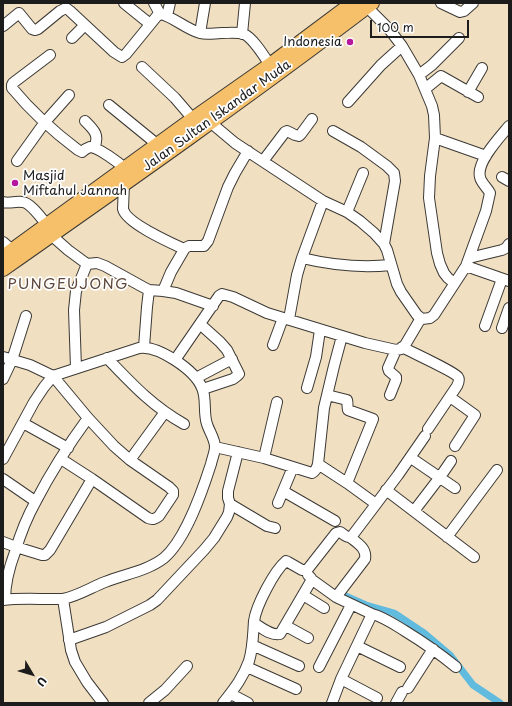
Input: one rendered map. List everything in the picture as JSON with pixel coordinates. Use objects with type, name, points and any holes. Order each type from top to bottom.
[{"type":"highway","name":"Jalan Sultan Iskandar Muda","points":[[3,269],[49,230],[126,169],[193,119],[270,65],[352,3]]},
{"type":"highway","name":"Jalan Sultan Iskandar Muda","points":[[6,250],[49,230],[124,184],[369,5]]},
{"type":"street","points":[[124,3],[150,24]]},
{"type":"street","points":[[154,3],[164,15],[185,27],[200,33],[246,35],[270,65]]},
{"type":"street","points":[[3,26],[19,14],[32,29],[35,30],[66,8],[114,52],[122,57],[150,24],[164,15],[170,3]]},
{"type":"street","points":[[200,33],[205,3]]},
{"type":"street","points":[[242,34],[245,3]]},
{"type":"street","points":[[441,3],[460,12],[464,11],[473,3]]},
{"type":"street","points":[[477,3],[482,3]]},
{"type":"street","points":[[369,5],[402,46],[419,75],[432,106],[435,138],[429,198],[440,264],[444,273],[454,283]]},
{"type":"street","points":[[72,38],[85,25]]},
{"type":"street","points":[[419,75],[432,65],[459,38]]},
{"type":"street","points":[[348,102],[387,59],[402,46]]},
{"type":"street","points":[[50,55],[13,82],[11,87],[45,122],[74,147],[80,151],[94,148],[116,161],[126,169]]},
{"type":"street","points":[[142,67],[175,98],[193,119]]},
{"type":"street","points":[[468,92],[482,68]]},
{"type":"street","points":[[425,89],[441,76],[478,97]]},
{"type":"street","points":[[17,161],[45,122],[69,95]]},
{"type":"street","points":[[109,105],[158,145]]},
{"type":"street","points":[[263,160],[285,132],[287,131],[299,136],[312,119]]},
{"type":"street","points":[[85,121],[94,130],[96,135],[97,140],[94,148]]},
{"type":"street","points":[[210,122],[222,133],[248,151],[323,201],[347,212],[369,229],[384,244],[399,288],[418,315],[421,318],[426,319],[434,315],[467,262],[486,210],[490,193],[479,176],[481,166],[486,156],[509,126]]},
{"type":"street","points":[[333,131],[361,147],[394,173],[395,181],[384,244]]},
{"type":"street","points":[[435,138],[486,156]]},
{"type":"street","points":[[163,290],[184,249],[189,246],[202,246],[206,243],[228,187],[248,151]]},
{"type":"street","points":[[347,212],[363,173]]},
{"type":"street","points":[[124,184],[124,213],[148,231],[184,249]]},
{"type":"street","points":[[273,345],[286,318],[302,258],[323,201]]},
{"type":"street","points":[[3,202],[25,202],[68,250],[87,264],[97,263],[106,266],[143,288],[150,290],[163,290],[183,295],[212,306]]},
{"type":"street","points":[[467,262],[502,250],[509,244]]},
{"type":"street","points":[[302,258],[321,263],[355,266],[379,267],[391,265]]},
{"type":"street","points":[[467,262],[506,280],[484,326]]},
{"type":"street","points":[[76,368],[74,310],[76,291],[87,264]]},
{"type":"street","points":[[144,347],[147,307],[150,290]]},
{"type":"street","points":[[174,360],[219,296],[224,294],[267,313],[320,330],[365,343],[399,349],[438,365],[458,377],[458,382],[450,397],[411,458],[350,537]]},
{"type":"street","points":[[502,328],[509,308]]},
{"type":"street","points":[[3,379],[7,358],[26,316]]},
{"type":"street","points":[[390,395],[396,377],[389,371],[388,368],[399,349],[421,318]]},
{"type":"street","points":[[200,324],[227,350],[238,372],[237,376],[233,379],[203,389]]},
{"type":"street","points":[[307,388],[316,357],[320,330]]},
{"type":"street","points":[[215,447],[264,458],[312,473],[316,471],[322,420],[342,336]]},
{"type":"street","points":[[3,459],[44,387],[53,376],[144,347],[163,354],[185,367],[196,378],[203,389],[207,424],[215,447],[207,476],[194,511],[181,536],[165,557],[147,568],[121,576],[63,599],[4,600],[7,574],[21,533],[35,501],[88,418]]},
{"type":"street","points":[[7,358],[30,365],[53,376],[88,418],[114,446],[130,460],[163,482],[173,491],[173,495],[156,518],[148,518],[61,459]]},
{"type":"street","points":[[107,358],[148,399],[184,424]]},
{"type":"street","points":[[196,378],[232,359]]},
{"type":"street","points":[[327,395],[347,400],[348,410],[373,419],[347,483]]},
{"type":"street","points":[[450,397],[475,415],[455,446]]},
{"type":"street","points":[[264,458],[277,402]]},
{"type":"street","points":[[130,460],[165,412]]},
{"type":"street","points":[[23,423],[68,448]]},
{"type":"street","points":[[69,640],[106,627],[157,600],[210,543],[228,517],[230,504],[228,492],[238,452]]},
{"type":"street","points":[[411,458],[455,488]]},
{"type":"street","points":[[414,511],[451,461]]},
{"type":"street","points":[[318,464],[376,504]]},
{"type":"street","points":[[278,503],[293,467]]},
{"type":"street","points":[[447,537],[498,470]]},
{"type":"street","points":[[3,479],[35,501]]},
{"type":"street","points":[[3,542],[42,555],[47,554],[92,479]]},
{"type":"street","points":[[283,490],[336,521]]},
{"type":"street","points":[[386,490],[474,557]]},
{"type":"street","points":[[230,504],[267,526],[275,528]]},
{"type":"street","points":[[305,570],[310,566],[336,533],[340,532],[346,537],[350,537],[365,550],[366,558],[336,597]]},
{"type":"street","points":[[223,703],[239,683],[247,667],[250,659],[254,623],[258,608],[271,582],[285,562],[305,570],[311,580],[336,597],[372,614],[378,615],[398,626],[456,667]]},
{"type":"street","points":[[254,623],[271,633],[278,635],[282,632],[311,580]]},
{"type":"street","points":[[303,595],[324,608]]},
{"type":"street","points":[[63,599],[69,640],[75,662],[87,682],[103,703]]},
{"type":"street","points":[[319,667],[351,604]]},
{"type":"street","points":[[332,703],[341,679],[372,614]]},
{"type":"street","points":[[286,626],[308,638]]},
{"type":"street","points":[[252,645],[299,666]]},
{"type":"street","points":[[357,646],[400,667]]},
{"type":"street","points":[[396,703],[433,650]]},
{"type":"street","points":[[149,703],[165,690],[187,666]]},
{"type":"street","points":[[247,667],[296,689]]},
{"type":"street","points":[[341,679],[377,698]]},
{"type":"street","points":[[230,694],[248,703]]},
{"type":"waterway","points":[[341,594],[366,605],[394,613],[424,633],[450,655],[473,685],[500,703]]},
{"type":"place","name":"Indonesia","points":[[350,42]]},
{"type":"place","name":"Masjid Miftahul Jannah","points":[[15,183]]},
{"type":"district","name":"PUNGEUJONG","points":[[68,285]]}]
